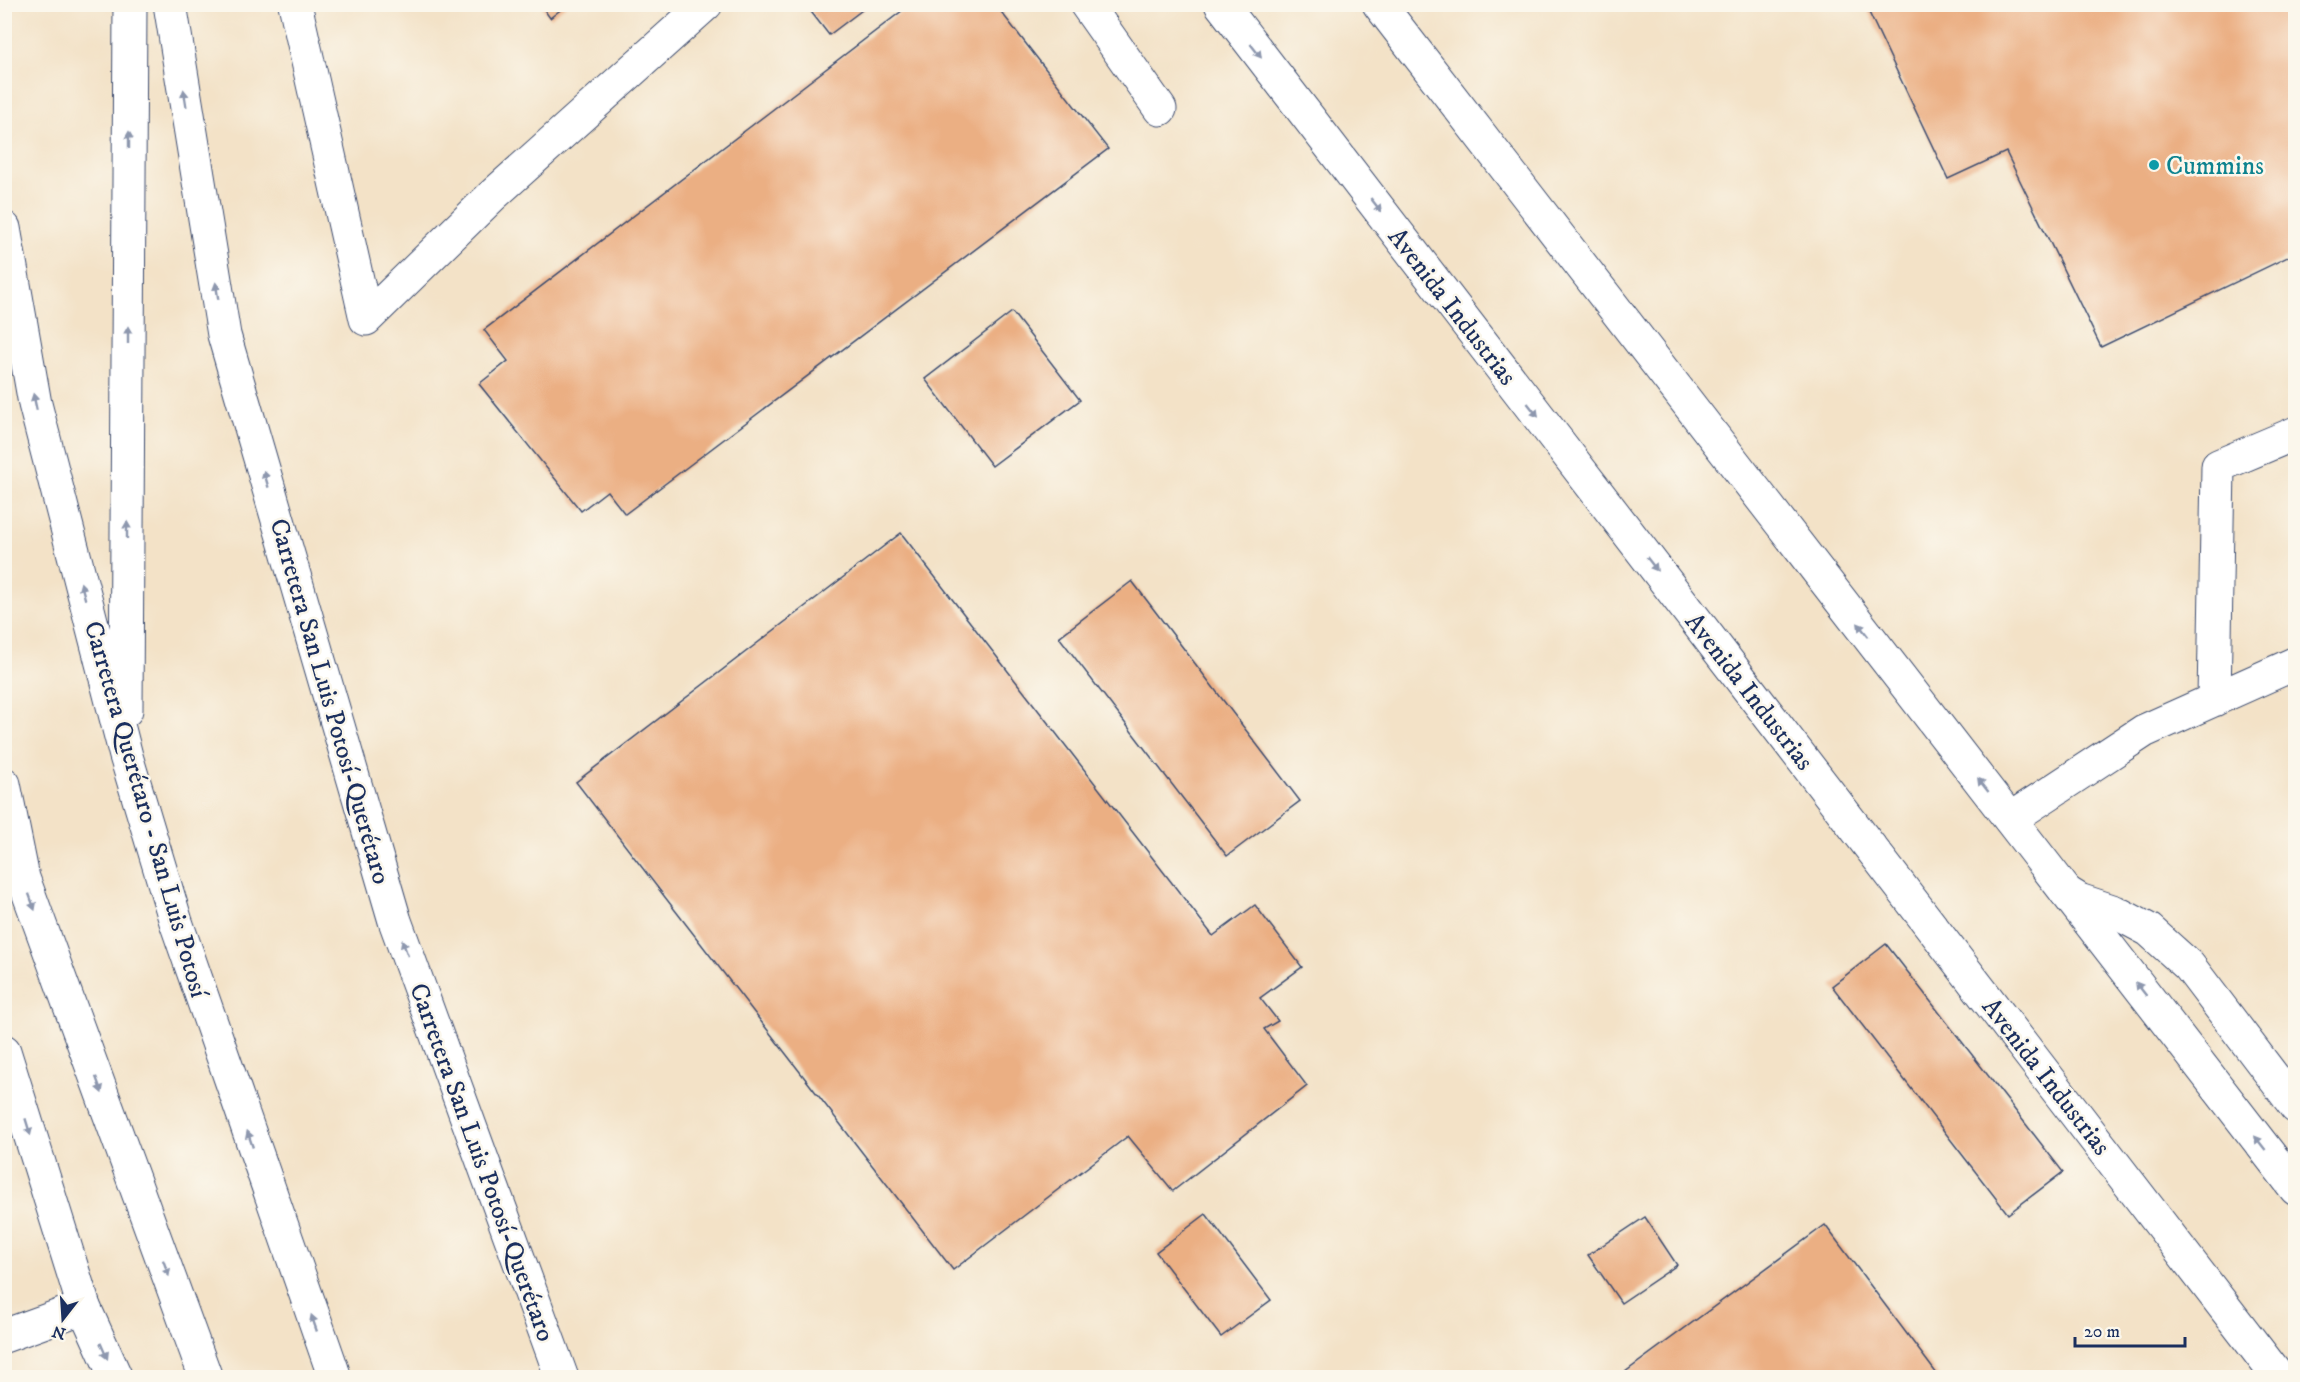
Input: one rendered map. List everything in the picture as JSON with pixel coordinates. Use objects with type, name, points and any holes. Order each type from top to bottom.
[{"type":"main road","points":[[126,756],[129,4]]},
{"type":"main road","name":"Carretera San Luis Potosí-Querétaro","points":[[170,4],[224,335],[395,921],[562,1377]]},
{"type":"main road","points":[[296,4],[366,319],[492,196],[706,4]]},
{"type":"main road","points":[[1086,4],[1160,109]]},
{"type":"main road","name":"Avenida Industrias","points":[[1221,4],[2279,1377]]},
{"type":"main road","points":[[1379,4],[2295,1189]]},
{"type":"main road","name":"Carretera Querétaro - San Luis Potosí","points":[[4,228],[35,404],[126,756],[176,922],[335,1377]]},
{"type":"main road","points":[[2214,700],[2218,466],[2295,433]]},
{"type":"main road","points":[[2010,819],[2144,731],[2295,663]]},
{"type":"main road","points":[[4,784],[23,878],[206,1377]]},
{"type":"main road","points":[[2066,892],[2079,900],[2115,912],[2150,930],[2189,966],[2295,1107]]},
{"type":"main road","points":[[4,1051],[84,1306],[116,1377]]},
{"type":"main road","points":[[4,1336],[84,1306]]},
{"type":"building","points":[[540,4],[568,4],[550,18]]},
{"type":"building","points":[[805,4],[870,4],[829,35]]},
{"type":"building","points":[[911,4],[995,4],[1108,149],[625,514],[607,491],[581,511],[479,384],[508,361],[484,330]]},
{"type":"building","name":"Cummins","points":[[1865,4],[2296,4],[2296,253],[2101,347],[2006,152],[1948,179]]},
{"type":"building","points":[[1012,312],[1080,400],[992,466],[925,379]]},
{"type":"building","points":[[901,533],[1213,936],[1255,905],[1302,967],[1260,998],[1278,1021],[1264,1029],[1307,1086],[1173,1191],[1128,1136],[953,1270],[576,782]]},
{"type":"building","points":[[1132,581],[1300,801],[1227,856],[1059,637]]},
{"type":"building","points":[[1886,944],[2063,1172],[2008,1214],[1832,986]]},
{"type":"building","points":[[1206,1214],[1271,1300],[1221,1337],[1156,1252]]},
{"type":"building","points":[[1645,1217],[1677,1265],[1621,1303],[1588,1255]]},
{"type":"building","points":[[1825,1225],[1940,1378],[1617,1378]]},
{"type":"place","name":"Cummins","points":[[2154,165]]}]
